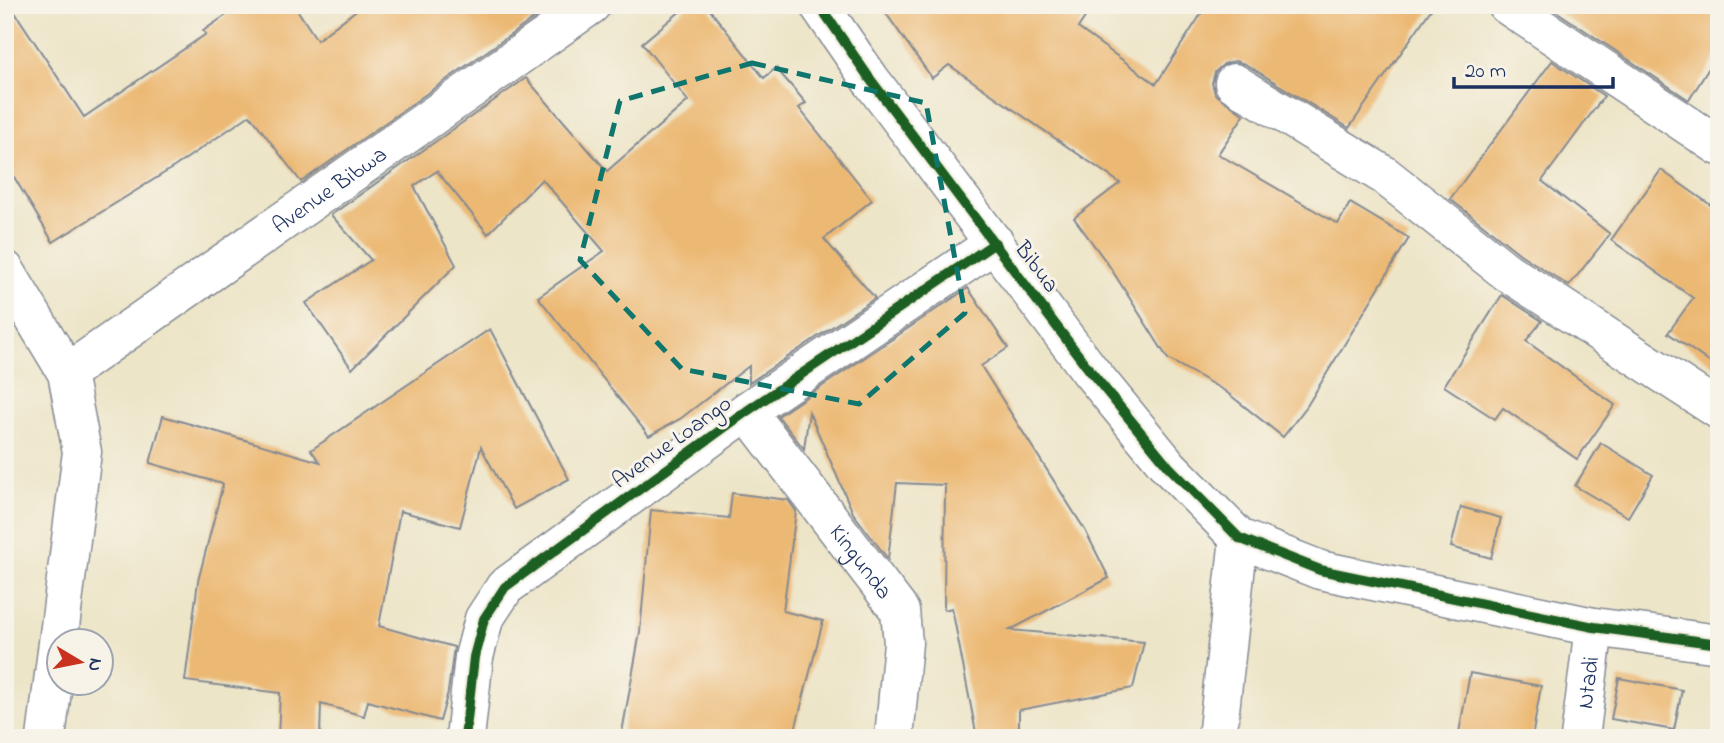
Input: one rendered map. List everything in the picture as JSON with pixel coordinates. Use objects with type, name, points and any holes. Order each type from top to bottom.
[{"type":"street","name":"Avenue Bibwa","points":[[67,373],[591,5]]},
{"type":"street","name":"Bibua","points":[[819,5],[870,79],[1091,372],[1169,467],[1239,538]]},
{"type":"street","points":[[1507,5],[1719,146]]},
{"type":"street","points":[[1234,83],[1384,175],[1507,272],[1719,410]]},
{"type":"street","name":"Avenue Loango","points":[[466,738],[474,657],[484,620],[505,587],[747,411],[995,243]]},
{"type":"street","points":[[5,270],[67,373],[82,452],[46,738]]},
{"type":"street","name":"Kingunda","points":[[747,411],[900,611],[903,643],[894,738]]},
{"type":"street","points":[[1217,738],[1239,538],[1320,570],[1594,627],[1719,644]]},
{"type":"street","name":"Ntadi","points":[[1580,738],[1594,627]]},
{"type":"highlighted area","points":[[752,63],[926,103],[965,313],[859,404],[682,369],[580,260],[620,101]]},
{"type":"building","points":[[5,5],[10,5],[84,117],[206,34],[203,31],[241,5],[294,5],[317,40],[363,5],[553,5],[301,182],[250,115],[174,167],[53,242],[5,162]]},
{"type":"building","points":[[688,5],[706,5],[764,78],[776,68],[806,103],[799,108],[872,200],[824,239],[875,298],[749,383],[749,366],[680,419],[649,436],[538,297],[604,251],[542,179],[488,234],[437,171],[414,186],[456,265],[352,369],[306,303],[371,260],[331,215],[526,78],[607,171],[688,101],[642,43]]},
{"type":"building","points":[[880,5],[1093,5],[1078,28],[1156,84],[1207,5],[1434,5],[1349,128],[1245,64],[1235,61],[1224,64],[1215,72],[1212,83],[1215,94],[1244,115],[1218,154],[1338,224],[1350,203],[1409,238],[1307,406],[1283,437],[1225,391],[1168,359],[1110,267],[1074,218],[1120,183],[949,65],[932,78]]},
{"type":"building","points":[[1547,5],[1719,5],[1719,52],[1689,100]]},
{"type":"building","points":[[1552,61],[1604,96],[1542,181],[1610,234],[1569,286],[1520,254],[1450,199]]},
{"type":"building","points":[[1661,170],[1719,211],[1719,369],[1668,333],[1693,298],[1611,240]]},
{"type":"building","points":[[968,288],[1008,348],[981,366],[1085,530],[1109,578],[1010,630],[1144,642],[1133,688],[1019,710],[1019,738],[977,738],[952,608],[944,610],[945,485],[897,483],[888,559],[853,513],[809,412],[804,449],[778,416]]},
{"type":"building","points":[[1502,295],[1542,321],[1526,341],[1615,405],[1577,459],[1503,408],[1495,419],[1444,386]]},
{"type":"building","points":[[490,329],[569,479],[514,509],[481,447],[460,527],[400,511],[379,626],[454,647],[448,692],[440,721],[368,701],[364,716],[321,704],[320,738],[278,738],[280,693],[185,681],[198,581],[223,484],[150,463],[163,416],[320,462],[311,450]]},
{"type":"building","points":[[1601,443],[1653,475],[1628,517],[1575,486]]},
{"type":"building","points":[[732,493],[788,500],[796,511],[783,611],[823,621],[793,738],[621,738],[640,632],[651,510],[729,518]]},
{"type":"building","points":[[1461,507],[1501,518],[1491,558],[1451,547]]},
{"type":"building","points":[[1470,673],[1541,686],[1532,738],[1458,738]]},
{"type":"building","points":[[1619,678],[1682,690],[1674,730],[1611,719]]},
{"type":"cycle path","points":[[819,5],[870,79],[1091,372],[1169,467],[1239,538],[1320,570],[1594,627],[1719,644]]},
{"type":"cycle path","points":[[465,738],[474,657],[484,619],[505,587],[747,411],[995,243]]}]
